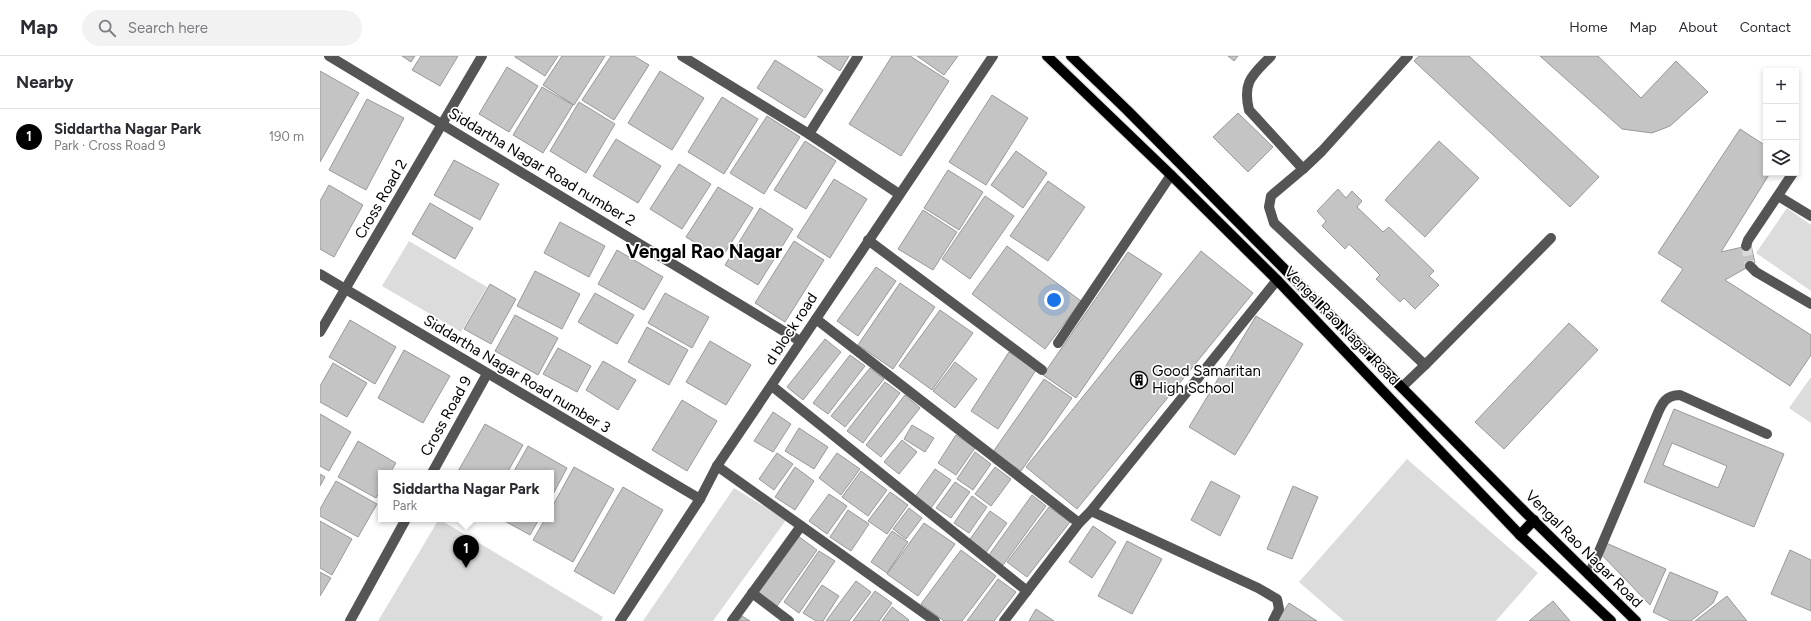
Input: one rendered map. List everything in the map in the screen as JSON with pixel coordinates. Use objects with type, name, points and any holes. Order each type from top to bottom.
[{"type":"main road","name":"Vengal Rao Nagar Road","points":[[1047,56],[1171,175],[1277,280],[1520,535],[1611,621]]},
{"type":"main road","name":"Vengal Rao Nagar Road","points":[[1072,56],[1636,621]]},
{"type":"main road","points":[[1246,250],[1256,239]]},
{"type":"main road","points":[[1294,298],[1303,287]]},
{"type":"main road","points":[[1520,535],[1534,520]]},
{"type":"street","name":"Siddartha Nagar Road number 2","points":[[329,56],[800,341]]},
{"type":"street","name":"Cross Road 2","points":[[320,332],[482,56]]},
{"type":"street","points":[[682,56],[809,134],[899,194]]},
{"type":"street","points":[[809,134],[858,56]]},
{"type":"street","name":"d block road","points":[[623,620],[700,500],[716,466],[772,386],[800,341],[993,56]]},
{"type":"street","points":[[1271,56],[1253,75],[1246,87],[1246,99],[1249,110],[1304,169]]},
{"type":"street","points":[[1402,58],[1304,169],[1271,196],[1269,207],[1274,223],[1425,365]]},
{"type":"street","points":[[1058,343],[1171,175]]},
{"type":"street","points":[[1746,246],[1748,240],[1791,176]]},
{"type":"street","points":[[1778,196],[1811,216]]},
{"type":"street","points":[[1402,387],[1551,238]]},
{"type":"street","points":[[868,240],[1042,370]]},
{"type":"street","points":[[1750,266],[1756,272],[1811,304]]},
{"type":"street","name":"Siddartha Nagar Road number 3","points":[[320,274],[700,500]]},
{"type":"street","points":[[1004,621],[1079,523],[1091,511],[1277,280]]},
{"type":"street","points":[[816,319],[1079,523]]},
{"type":"street","name":"Cross Road 9","points":[[434,470],[487,374]]},
{"type":"street","points":[[772,386],[1026,591]]},
{"type":"street","points":[[1589,575],[1657,414],[1667,398],[1673,395],[1680,395],[1767,434]]},
{"type":"street","points":[[716,466],[935,621]]},
{"type":"street","points":[[1091,511],[1258,588],[1276,599],[1279,609],[1273,621]]},
{"type":"street","points":[[350,621],[404,522]]},
{"type":"street","points":[[732,621],[801,526]]},
{"type":"street","points":[[752,593],[789,621]]},
{"type":"shaded area","points":[[1787,208],[1811,225],[1811,291],[1756,253]]},
{"type":"shaded area","points":[[409,241],[487,287],[461,332],[382,286]]},
{"type":"shaded area","points":[[1811,377],[1811,423],[1789,408]]},
{"type":"shaded area","points":[[1407,459],[1538,573],[1496,621],[1344,621],[1299,582]]},
{"type":"shaded area","points":[[734,488],[786,520],[713,621],[643,621]]},
{"type":"shaded area","points":[[437,522],[444,522],[603,617],[601,621],[378,621]]},
{"type":"building","points":[[402,56],[415,56],[411,62]]},
{"type":"building","points":[[421,56],[458,56],[440,86],[412,70]]},
{"type":"building","points":[[515,56],[558,56],[545,76]]},
{"type":"building","points":[[562,56],[605,56],[574,105],[543,85]]},
{"type":"building","points":[[611,56],[634,56],[649,65],[614,120],[582,100]]},
{"type":"building","points":[[817,56],[849,56],[840,71]]},
{"type":"building","points":[[892,56],[910,56],[949,81],[901,156],[849,124]]},
{"type":"building","points":[[917,56],[958,56],[944,75]]},
{"type":"building","points":[[1228,56],[1238,56],[1234,61]]},
{"type":"building","points":[[1419,56],[1469,56],[1599,177],[1570,207],[1414,61]]},
{"type":"building","points":[[1540,56],[1598,56],[1641,98],[1676,61],[1708,92],[1670,126],[1652,133],[1622,129]]},
{"type":"building","points":[[775,60],[823,90],[805,118],[757,88]]},
{"type":"building","points":[[507,67],[538,86],[509,132],[479,114]]},
{"type":"building","points":[[320,71],[359,93],[320,162]]},
{"type":"building","points":[[660,71],[704,98],[672,150],[628,123]]},
{"type":"building","points":[[542,87],[573,105],[543,153],[513,135]]},
{"type":"building","points":[[992,95],[1028,118],[986,185],[949,162]]},
{"type":"building","points":[[722,97],[758,119],[724,174],[688,152]]},
{"type":"building","points":[[367,99],[404,118],[366,190],[329,170]]},
{"type":"building","points":[[579,102],[615,124],[586,173],[550,151]]},
{"type":"building","points":[[1238,113],[1273,147],[1248,172],[1213,137]]},
{"type":"building","points":[[767,116],[800,137],[764,194],[730,173]]},
{"type":"building","points":[[1740,129],[1763,144],[1763,176],[1768,176],[1721,252],[1751,245],[1755,263],[1725,280],[1811,335],[1811,355],[1790,386],[1661,301],[1683,269],[1658,253]]},
{"type":"building","points":[[616,139],[661,166],[638,203],[593,176]]},
{"type":"building","points":[[805,141],[836,161],[806,209],[774,190]]},
{"type":"building","points":[[1439,141],[1479,178],[1425,237],[1385,200]]},
{"type":"building","points":[[1016,151],[1047,173],[1023,208],[991,185]]},
{"type":"building","points":[[454,160],[499,184],[480,220],[434,195]]},
{"type":"building","points":[[679,164],[711,184],[682,229],[650,209]]},
{"type":"building","points":[[948,170],[983,192],[959,230],[924,208]]},
{"type":"building","points":[[834,179],[867,199],[830,258],[797,237]]},
{"type":"building","points":[[1048,181],[1085,207],[1048,261],[1010,236]]},
{"type":"building","points":[[329,185],[363,205],[334,257],[320,249],[320,201]]},
{"type":"building","points":[[718,187],[753,208],[721,259],[686,237]]},
{"type":"building","points":[[1338,189],[1346,198],[1352,191],[1362,201],[1357,207],[1383,232],[1389,227],[1434,271],[1429,276],[1439,285],[1415,309],[1404,298],[1400,302],[1376,279],[1380,275],[1349,244],[1345,249],[1322,226],[1326,221],[1317,211]]},
{"type":"building","points":[[985,196],[1014,216],[970,279],[942,259]]},
{"type":"building","points":[[430,203],[473,228],[455,259],[412,234]]},
{"type":"building","points":[[760,208],[793,229],[758,285],[725,265]]},
{"type":"building","points":[[923,210],[957,232],[933,270],[898,249]]},
{"type":"building","points":[[560,222],[605,246],[589,277],[544,253]]},
{"type":"building","points":[[794,241],[824,260],[785,322],[755,303]]},
{"type":"building","points":[[1007,246],[1081,301],[1045,349],[972,294]]},
{"type":"building","points":[[617,250],[663,277],[644,310],[598,284]]},
{"type":"building","name":"Good Samaritan High School","points":[[1201,251],[1253,293],[1077,509],[1026,467]]},
{"type":"building","points":[[1128,252],[1162,274],[1076,398],[1043,375]]},
{"type":"building","points":[[876,267],[896,281],[858,336],[837,321]]},
{"type":"building","points":[[535,271],[580,294],[562,329],[517,306]]},
{"type":"building","points":[[900,283],[935,307],[893,369],[858,345]]},
{"type":"building","points":[[490,284],[516,299],[491,344],[464,329]]},
{"type":"building","points":[[595,293],[634,315],[617,344],[578,322]]},
{"type":"building","points":[[665,293],[709,317],[692,348],[648,323]]},
{"type":"building","points":[[940,310],[973,333],[932,390],[899,366]]},
{"type":"building","points":[[515,315],[558,338],[538,375],[495,351]]},
{"type":"building","points":[[1256,316],[1303,344],[1235,455],[1189,427]]},
{"type":"building","points":[[350,320],[396,347],[375,384],[329,357]]},
{"type":"building","points":[[1569,323],[1598,350],[1504,449],[1475,422]]},
{"type":"building","points":[[647,327],[688,350],[669,385],[628,362]]},
{"type":"building","points":[[825,339],[841,352],[803,400],[787,387]]},
{"type":"building","points":[[710,341],[751,365],[726,405],[686,382]]},
{"type":"building","points":[[558,348],[591,366],[577,392],[543,374]]},
{"type":"building","points":[[404,350],[450,376],[423,423],[378,398]]},
{"type":"building","points":[[1009,352],[1036,370],[998,429],[971,411]]},
{"type":"building","points":[[850,355],[865,366],[828,414],[813,403]]},
{"type":"building","points":[[603,361],[636,380],[618,410],[586,390]]},
{"type":"building","points":[[955,362],[977,379],[955,408],[933,391]]},
{"type":"building","points":[[333,363],[367,383],[347,417],[320,402],[320,386]]},
{"type":"building","points":[[870,368],[884,379],[845,427],[831,416]]},
{"type":"building","points":[[1044,379],[1072,398],[1021,471],[993,452]]},
{"type":"building","points":[[885,382],[900,393],[863,443],[847,431]]},
{"type":"building","points":[[905,395],[920,408],[881,457],[866,445]]},
{"type":"building","points":[[682,400],[717,421],[687,471],[652,450]]},
{"type":"building","points":[[1674,409],[1784,454],[1754,527],[1644,482]],"holes":[[[1672,443],[1727,466],[1718,488],[1663,465]]]},
{"type":"building","points":[[773,412],[791,424],[773,452],[754,441]]},
{"type":"building","points":[[320,414],[351,432],[329,471],[320,466]]},
{"type":"building","points":[[485,424],[523,445],[509,470],[459,470]]},
{"type":"building","points":[[912,425],[934,438],[925,452],[904,439]]},
{"type":"building","points":[[799,428],[828,447],[814,469],[785,451]]},
{"type":"building","points":[[956,435],[975,448],[956,475],[938,463]]},
{"type":"building","points":[[902,440],[917,452],[899,474],[884,462]]},
{"type":"building","points":[[358,441],[396,463],[392,470],[378,470],[378,494],[376,498],[338,477]]},
{"type":"building","points":[[528,446],[567,468],[554,492],[554,470],[515,470]]},
{"type":"building","points":[[975,452],[991,464],[973,490],[957,479]]},
{"type":"building","points":[[777,453],[793,464],[774,490],[759,479]]},
{"type":"building","points":[[837,453],[860,469],[841,495],[819,478]]},
{"type":"building","points":[[574,467],[614,489],[573,562],[533,540],[543,522],[554,522],[554,504]]},
{"type":"building","points":[[795,467],[814,481],[795,510],[775,497]]},
{"type":"building","points":[[995,467],[1011,479],[991,506],[975,494]]},
{"type":"building","points":[[935,469],[951,480],[931,508],[915,497]]},
{"type":"building","points":[[861,471],[887,490],[868,516],[842,497]]},
{"type":"building","points":[[320,474],[325,477],[320,486]]},
{"type":"building","points":[[336,481],[377,504],[358,537],[320,516],[320,509]]},
{"type":"building","points":[[1211,481],[1240,496],[1220,536],[1191,520]]},
{"type":"building","points":[[955,482],[970,492],[951,518],[936,508]]},
{"type":"building","points":[[1293,486],[1318,497],[1292,559],[1267,549]]},
{"type":"building","points":[[623,487],[663,510],[614,594],[574,571]]},
{"type":"building","points":[[890,492],[908,505],[887,534],[868,521]]},
{"type":"building","points":[[829,494],[847,506],[827,534],[809,521]]},
{"type":"building","points":[[1032,495],[1046,506],[1003,565],[989,555]]},
{"type":"building","points":[[972,496],[987,507],[969,533],[954,523]]},
{"type":"building","points":[[1049,507],[1070,522],[1027,577],[1007,562]]},
{"type":"building","points":[[909,508],[922,518],[906,539],[893,529]]},
{"type":"building","points":[[848,510],[869,524],[851,551],[830,537]]},
{"type":"building","points":[[990,511],[1007,523],[985,554],[968,542]]},
{"type":"building","points":[[320,521],[352,539],[332,575],[320,568]]},
{"type":"building","points":[[506,522],[537,522],[530,535]]},
{"type":"building","points":[[924,523],[955,544],[918,596],[887,574]]},
{"type":"building","points":[[1093,526],[1116,542],[1092,578],[1069,562]]},
{"type":"building","points":[[892,531],[908,542],[887,573],[871,562]]},
{"type":"building","points":[[798,536],[817,550],[777,606],[758,592]]},
{"type":"building","points":[[1127,541],[1162,559],[1132,614],[1098,596]]},
{"type":"building","points":[[1606,543],[1666,569],[1650,605],[1599,552]]},
{"type":"building","points":[[961,550],[996,576],[962,621],[944,621],[921,604]]},
{"type":"building","points":[[1790,550],[1811,560],[1811,611],[1771,594]]},
{"type":"building","points":[[819,551],[835,561],[799,613],[784,602]]},
{"type":"building","points":[[320,572],[331,578],[320,596]]},
{"type":"building","points":[[1670,572],[1718,592],[1713,603],[1691,621],[1671,621],[1653,612]]},
{"type":"building","points":[[998,579],[1016,592],[994,621],[967,621]]},
{"type":"building","points":[[856,581],[871,592],[849,621],[826,621]]},
{"type":"building","points":[[822,585],[839,596],[823,621],[816,621],[803,613]]},
{"type":"building","points":[[875,591],[892,603],[879,621],[853,621]]},
{"type":"building","points":[[1727,596],[1747,621],[1695,621]]},
{"type":"building","points":[[1553,601],[1570,621],[1529,621]]},
{"type":"building","points":[[1289,603],[1317,621],[1277,621]]},
{"type":"building","points":[[892,607],[909,620],[882,621]]},
{"type":"building","points":[[1036,609],[1054,621],[1029,621]]},
{"type":"building","points":[[742,616],[750,621],[739,621]]},
{"type":"tunnel","points":[[1746,246],[1750,266]]},
{"type":"place","name":"Good Samaritan High School","points":[[1139,380]]},
{"type":"place","name":"Siddartha Nagar Park","points":[[466,568]]},
{"type":"district","name":"Vengal Rao Nagar","points":[[704,251]]}]
